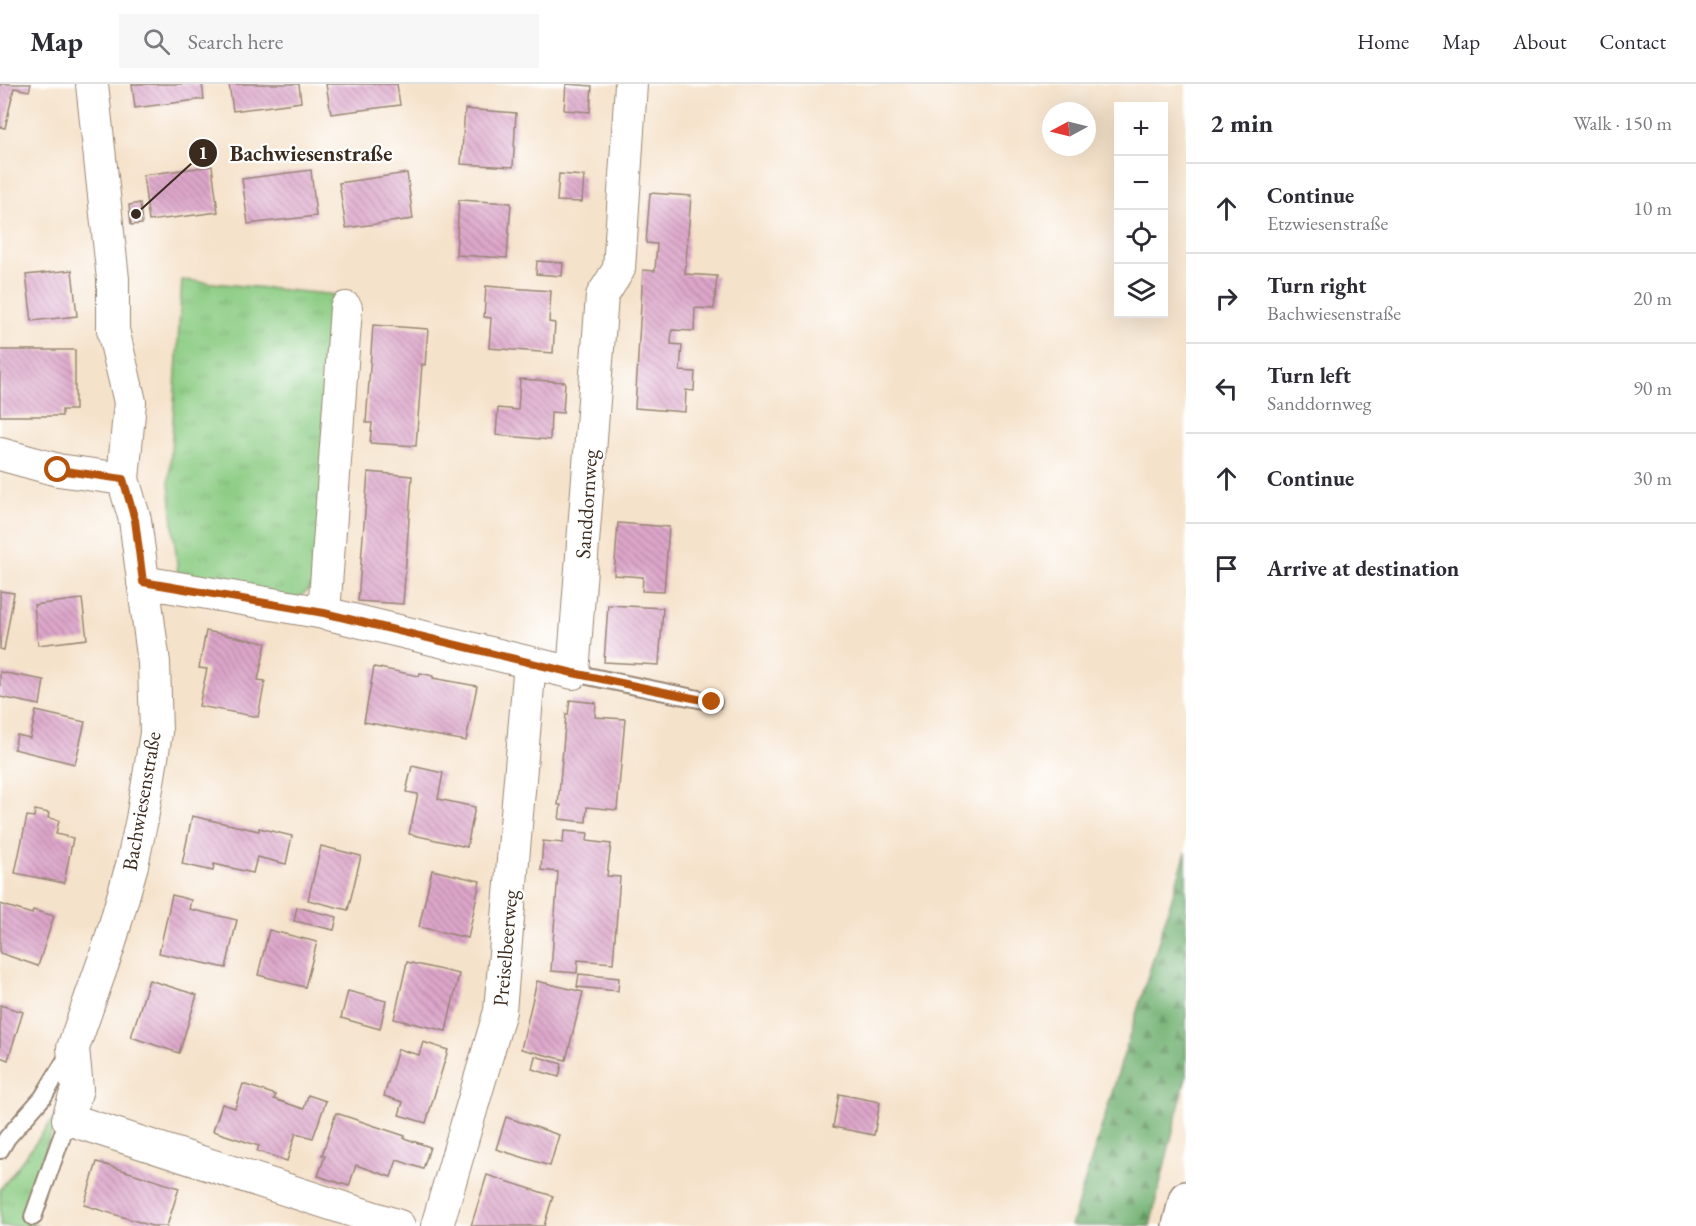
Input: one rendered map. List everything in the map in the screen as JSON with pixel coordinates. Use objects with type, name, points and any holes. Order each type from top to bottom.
[{"type":"main road","points":[[1179,1226],[1186,1198]]},
{"type":"street","name":"Bachwiesenstraße","points":[[68,1119],[77,1089],[73,1048],[109,946],[132,865],[156,733],[154,663],[135,520],[123,479],[130,402],[113,330],[113,279],[92,84]]},
{"type":"street","name":"Sanddornweg","points":[[573,673],[602,296],[619,269],[632,84]]},
{"type":"street","points":[[324,613],[346,308]]},
{"type":"street","points":[[0,454],[58,470],[123,479]]},
{"type":"street","points":[[143,582],[324,613],[573,673]]},
{"type":"street","name":"Preiselbeerweg","points":[[437,1226],[500,1011],[530,663]]},
{"type":"street","points":[[68,1119],[399,1226]]},
{"type":"lane","points":[[573,673],[712,702]]},
{"type":"lane","name":"Bachwiesenstraße","points":[[0,1150],[7,1138],[43,1097],[73,1048]]},
{"type":"lane","name":"Bachwiesenstraße","points":[[33,1217],[68,1119]]},
{"type":"green space","points":[[182,280],[337,295],[315,584],[296,600],[178,575],[169,483]]},
{"type":"green space","points":[[1186,852],[1186,1077],[1150,1226],[1071,1226]]},
{"type":"green space","points":[[60,1110],[21,1219],[38,1226],[0,1226],[0,1190]]},
{"type":"building","points":[[0,84],[31,84],[29,91],[14,88],[5,128],[0,127]]},
{"type":"building","points":[[132,84],[202,84],[204,99],[135,108]]},
{"type":"building","points":[[229,84],[299,84],[301,102],[233,111]]},
{"type":"building","points":[[326,84],[397,84],[400,105],[331,114]]},
{"type":"building","points":[[566,84],[592,86],[590,112],[564,110]]},
{"type":"building","points":[[465,109],[516,113],[513,167],[461,164]]},
{"type":"building","points":[[212,166],[218,212],[149,221],[143,175]]},
{"type":"building","points":[[311,170],[316,216],[248,224],[242,179]]},
{"type":"building","points":[[407,173],[413,219],[346,228],[339,183]]},
{"type":"building","points":[[559,174],[584,176],[582,202],[557,201]]},
{"type":"building","points":[[650,193],[691,196],[685,274],[717,276],[714,309],[695,308],[694,331],[672,330],[671,344],[682,345],[680,371],[695,372],[694,391],[686,390],[685,412],[635,408],[643,270],[655,271],[657,244],[646,243]]},
{"type":"building","points":[[459,200],[511,203],[507,258],[456,255]]},
{"type":"building","points":[[140,203],[142,224],[131,225],[129,205]]},
{"type":"building","points":[[537,261],[563,263],[562,276],[536,274]]},
{"type":"building","points":[[72,270],[77,316],[32,321],[26,275]]},
{"type":"building","points":[[486,286],[551,291],[549,322],[555,323],[553,353],[489,348],[491,318],[484,317]]},
{"type":"building","points":[[373,325],[428,329],[425,365],[422,364],[416,446],[370,443],[372,423],[366,423]]},
{"type":"building","points":[[0,350],[75,350],[75,410],[62,410],[62,416],[0,416]]},
{"type":"building","points":[[520,379],[565,382],[563,413],[551,412],[550,440],[496,435],[498,408],[518,410]]},
{"type":"building","points":[[368,472],[412,476],[403,604],[358,601]]},
{"type":"building","points":[[618,523],[669,527],[664,592],[642,591],[643,577],[614,575]]},
{"type":"building","points":[[0,591],[14,593],[4,650],[0,649]]},
{"type":"building","points":[[82,599],[87,639],[38,645],[34,605]]},
{"type":"building","points":[[608,605],[663,608],[659,665],[604,662]]},
{"type":"building","points":[[206,631],[266,643],[258,680],[265,681],[258,717],[199,706],[207,669],[199,668]]},
{"type":"building","points":[[374,667],[419,676],[420,673],[433,676],[433,678],[477,686],[466,741],[364,722]]},
{"type":"building","points":[[0,672],[44,680],[40,705],[0,697]]},
{"type":"building","points":[[570,700],[596,703],[595,717],[625,719],[617,810],[587,807],[586,822],[559,819],[561,805],[558,805],[566,714],[568,715]]},
{"type":"building","points":[[36,711],[85,722],[75,764],[14,749],[17,735],[30,738]]},
{"type":"building","points":[[412,766],[443,773],[438,799],[475,807],[467,847],[409,834],[418,794],[406,792]]},
{"type":"building","points":[[35,810],[49,813],[48,818],[59,820],[56,834],[73,838],[64,883],[15,873],[27,816],[34,817]]},
{"type":"building","points":[[192,816],[292,836],[286,864],[257,857],[253,873],[214,864],[213,871],[182,864]]},
{"type":"building","points":[[564,831],[588,833],[587,841],[611,844],[607,876],[620,877],[613,963],[578,960],[577,973],[551,971],[558,872],[541,870],[543,841],[563,843]]},
{"type":"building","points":[[321,846],[361,856],[348,910],[308,900]]},
{"type":"building","points":[[432,870],[480,881],[468,938],[419,927]]},
{"type":"building","points":[[172,895],[191,900],[189,909],[237,920],[226,968],[159,953]]},
{"type":"building","points":[[0,904],[32,914],[33,910],[54,916],[38,966],[0,953]]},
{"type":"building","points":[[297,907],[337,917],[334,930],[294,921]]},
{"type":"building","points":[[269,930],[317,942],[305,987],[258,975]]},
{"type":"building","points":[[407,962],[459,974],[446,1031],[394,1019]]},
{"type":"building","points":[[579,974],[619,978],[618,991],[577,987]]},
{"type":"building","points":[[149,980],[197,995],[179,1053],[131,1037]]},
{"type":"building","points":[[537,981],[583,992],[566,1060],[521,1049]]},
{"type":"building","points":[[348,991],[386,1001],[380,1029],[341,1018]]},
{"type":"building","points":[[0,1005],[23,1012],[8,1060],[0,1057]]},
{"type":"building","points":[[423,1042],[448,1050],[426,1123],[399,1115],[403,1102],[384,1096],[398,1049],[419,1055]]},
{"type":"building","points":[[535,1056],[562,1064],[559,1077],[532,1069]]},
{"type":"building","points":[[243,1084],[276,1095],[274,1099],[304,1109],[308,1095],[326,1101],[313,1138],[296,1133],[287,1161],[257,1151],[259,1146],[213,1131],[222,1104],[235,1108]]},
{"type":"building","points":[[839,1094],[880,1102],[874,1135],[833,1127]]},
{"type":"building","points":[[336,1113],[405,1136],[404,1138],[430,1147],[423,1169],[397,1160],[391,1177],[356,1165],[349,1186],[318,1176],[325,1156],[322,1155]]},
{"type":"building","points":[[506,1117],[559,1135],[550,1166],[496,1149]]},
{"type":"building","points":[[97,1162],[179,1188],[167,1226],[152,1226],[84,1205]]},
{"type":"building","points":[[487,1175],[553,1196],[544,1226],[471,1226]]},
{"type":"place","name":"Bachwiesenstraße","points":[[136,214]]},
{"type":"route","points":[[58,470],[123,479],[135,520],[143,582],[324,613],[573,673],[712,702]]}]
